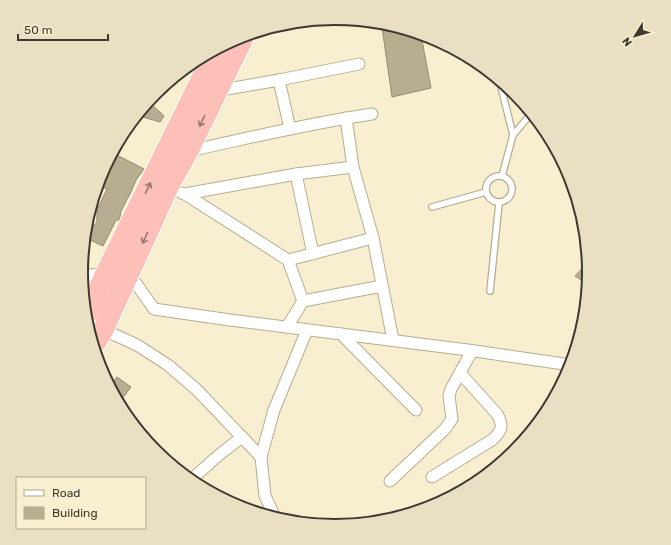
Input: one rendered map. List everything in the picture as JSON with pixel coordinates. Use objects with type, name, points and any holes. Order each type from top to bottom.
[{"type":"highway","points":[[90,308],[106,273],[208,87],[237,46]]},
{"type":"highway","points":[[96,332],[177,190],[208,87],[213,57]]},
{"type":"street","points":[[208,87],[279,80],[359,64]]},
{"type":"street","points":[[279,80],[290,129]]},
{"type":"street","points":[[188,151],[290,129],[372,114]]},
{"type":"street","points":[[346,118],[353,167],[373,238],[392,340]]},
{"type":"street","points":[[177,190],[353,167]]},
{"type":"street","points":[[296,174],[313,254]]},
{"type":"street","points":[[177,190],[288,260],[303,301]]},
{"type":"street","points":[[288,260],[373,238]]},
{"type":"street","points":[[88,275],[129,272],[154,309],[565,364]]},
{"type":"street","points":[[287,327],[303,301],[382,286]]},
{"type":"street","points":[[273,512],[265,496],[261,457],[274,410],[307,330]]},
{"type":"street","points":[[96,332],[137,346],[168,365],[197,390],[261,457]]},
{"type":"street","points":[[341,334],[416,410]]},
{"type":"street","points":[[390,481],[450,423],[452,419],[449,396],[450,389],[472,351]]},
{"type":"street","points":[[432,477],[492,440],[501,428],[501,420],[497,414],[460,373]]},
{"type":"street","points":[[195,476],[242,437]]},
{"type":"lane","points":[[502,88],[513,135]]},
{"type":"lane","points":[[502,176],[513,135],[528,117]]},
{"type":"lane","points":[[502,176],[510,181],[513,190],[512,194],[507,200],[499,203],[491,200],[486,192],[486,188],[487,183],[494,177],[502,176]]},
{"type":"lane","points":[[432,206],[486,192]]},
{"type":"lane","points":[[490,291],[499,203]]},
{"type":"building","points":[[382,30],[400,33],[422,41],[431,88],[392,97]]},
{"type":"building","points":[[152,105],[164,116],[160,122],[143,117]]},
{"type":"building","points":[[118,155],[144,169],[136,180],[121,211],[119,220],[116,220],[103,246],[90,240],[92,227],[97,222],[97,210],[107,189],[103,187]]},
{"type":"building","points":[[583,268],[582,281],[575,276]]},
{"type":"building","points":[[117,377],[131,387],[122,398],[121,396],[114,382]]}]
